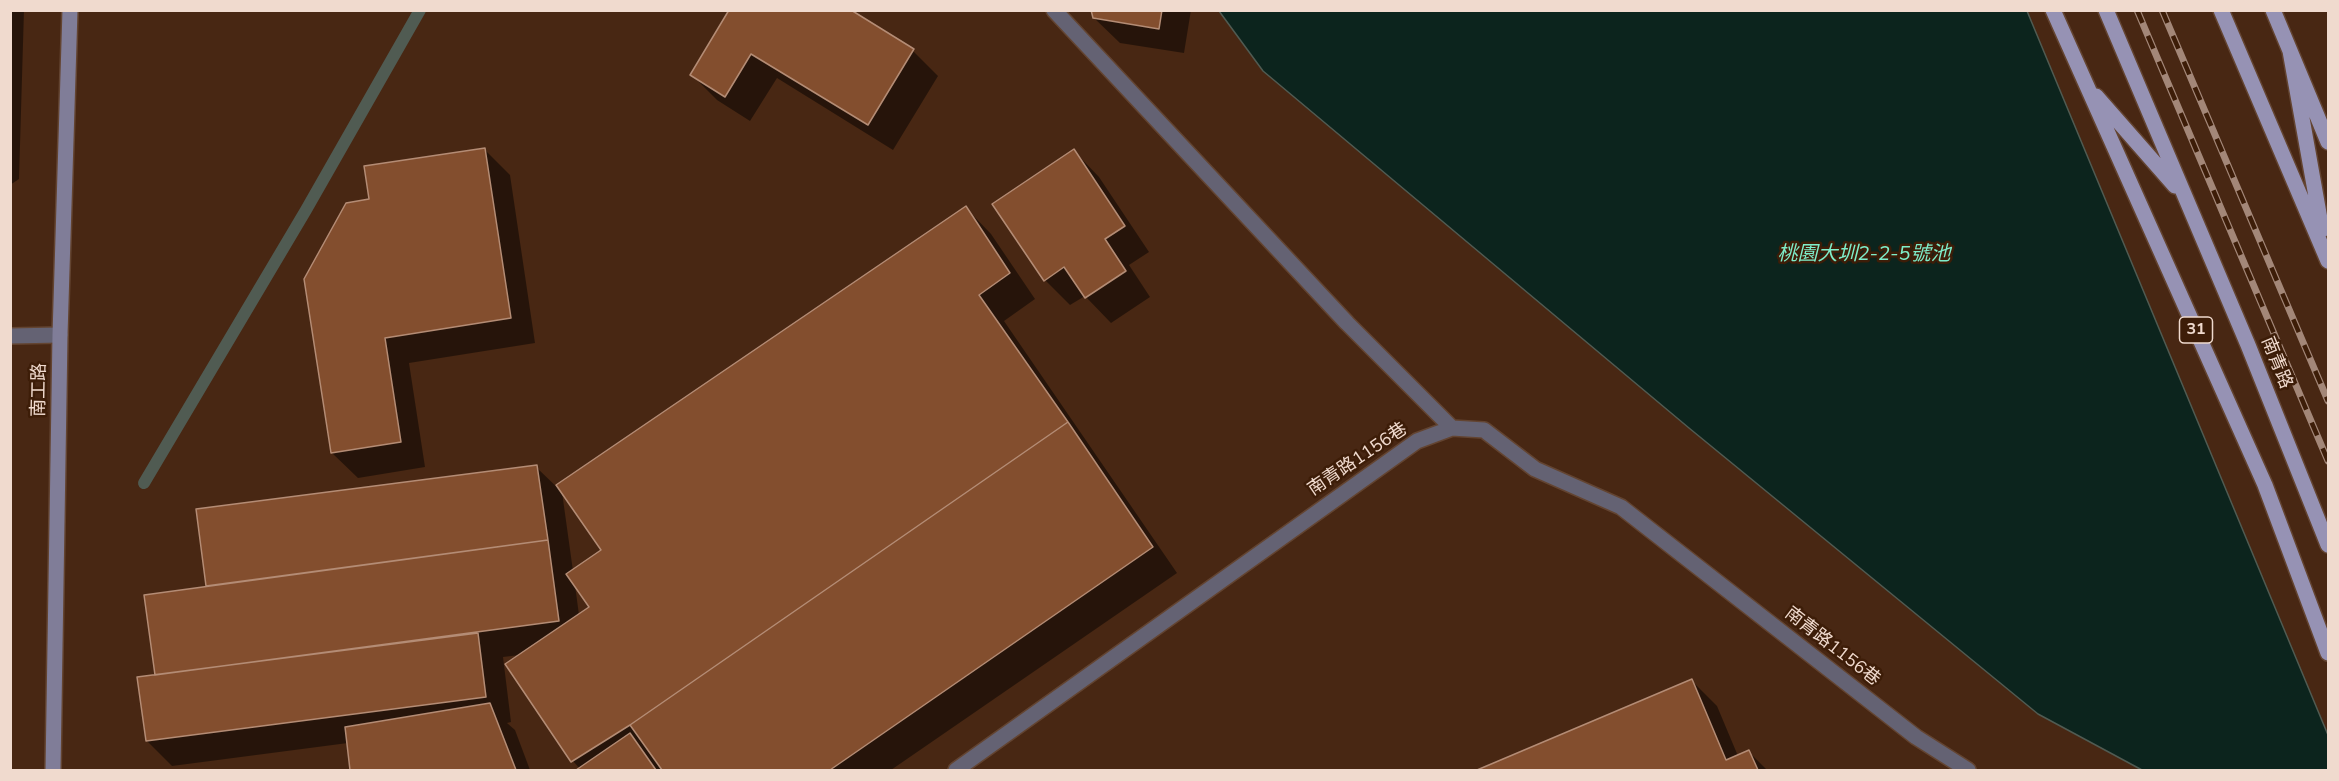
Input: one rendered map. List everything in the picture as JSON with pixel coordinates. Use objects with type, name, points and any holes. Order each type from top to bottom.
[{"type":"main road","name":"31","points":[[2053,10],[2265,485],[2328,653]]},
{"type":"main road","name":"南青路","points":[[2106,10],[2328,545]]},
{"type":"main road","points":[[2221,10],[2328,259]]},
{"type":"main road","points":[[2273,10],[2328,142]]},
{"type":"main road","points":[[2290,51],[2328,259]]},
{"type":"main road","name":"南青路","points":[[2086,85],[2185,196]]},
{"type":"street","name":"南工路","points":[[53,771],[60,334],[70,10]]},
{"type":"street","points":[[1054,10],[1347,323],[1452,428]]},
{"type":"street","points":[[10,336],[60,334]]},
{"type":"street","name":"南青路1156巷","points":[[956,771],[1416,441],[1452,428],[1484,430],[1535,469],[1621,507],[1916,737],[1968,771]]},
{"type":"water","name":"桃園大圳2-2-5號池","points":[[1219,11],[2027,11],[2328,735],[2328,770],[2142,770],[2038,714],[1689,428],[1263,71]]},
{"type":"building","points":[[729,10],[851,10],[914,49],[868,125],[751,54],[725,97],[690,75]]},
{"type":"building","points":[[1091,10],[1162,10],[1159,29],[1093,18]]},
{"type":"building","points":[[485,148],[511,318],[385,338],[401,442],[331,453],[304,279],[346,203],[369,199],[364,166]]},
{"type":"building","points":[[1074,149],[1125,226],[1105,239],[1126,271],[1085,298],[1064,267],[1044,281],[992,204]]},
{"type":"building","points":[[966,206],[1010,273],[979,295],[1068,422],[630,725],[571,762],[505,664],[589,607],[566,574],[601,550],[556,485]]},
{"type":"building","points":[[1068,422],[1153,547],[830,770],[662,770],[630,725]]},
{"type":"building","points":[[537,465],[548,540],[206,586],[196,509]]},
{"type":"building","points":[[548,540],[559,621],[155,675],[144,595]]},
{"type":"building","points":[[478,633],[486,697],[146,741],[137,677]]},
{"type":"building","points":[[1692,679],[1726,760],[1749,750],[1758,770],[1477,770]]},
{"type":"building","points":[[490,703],[516,770],[350,770],[345,727]]},
{"type":"building","points":[[630,733],[656,770],[576,770]]},
{"type":"waterway","points":[[144,483],[306,210],[420,10]]},
{"type":"railway","points":[[2137,10],[2328,461]]},
{"type":"railway","points":[[2162,10],[2328,401]]}]
